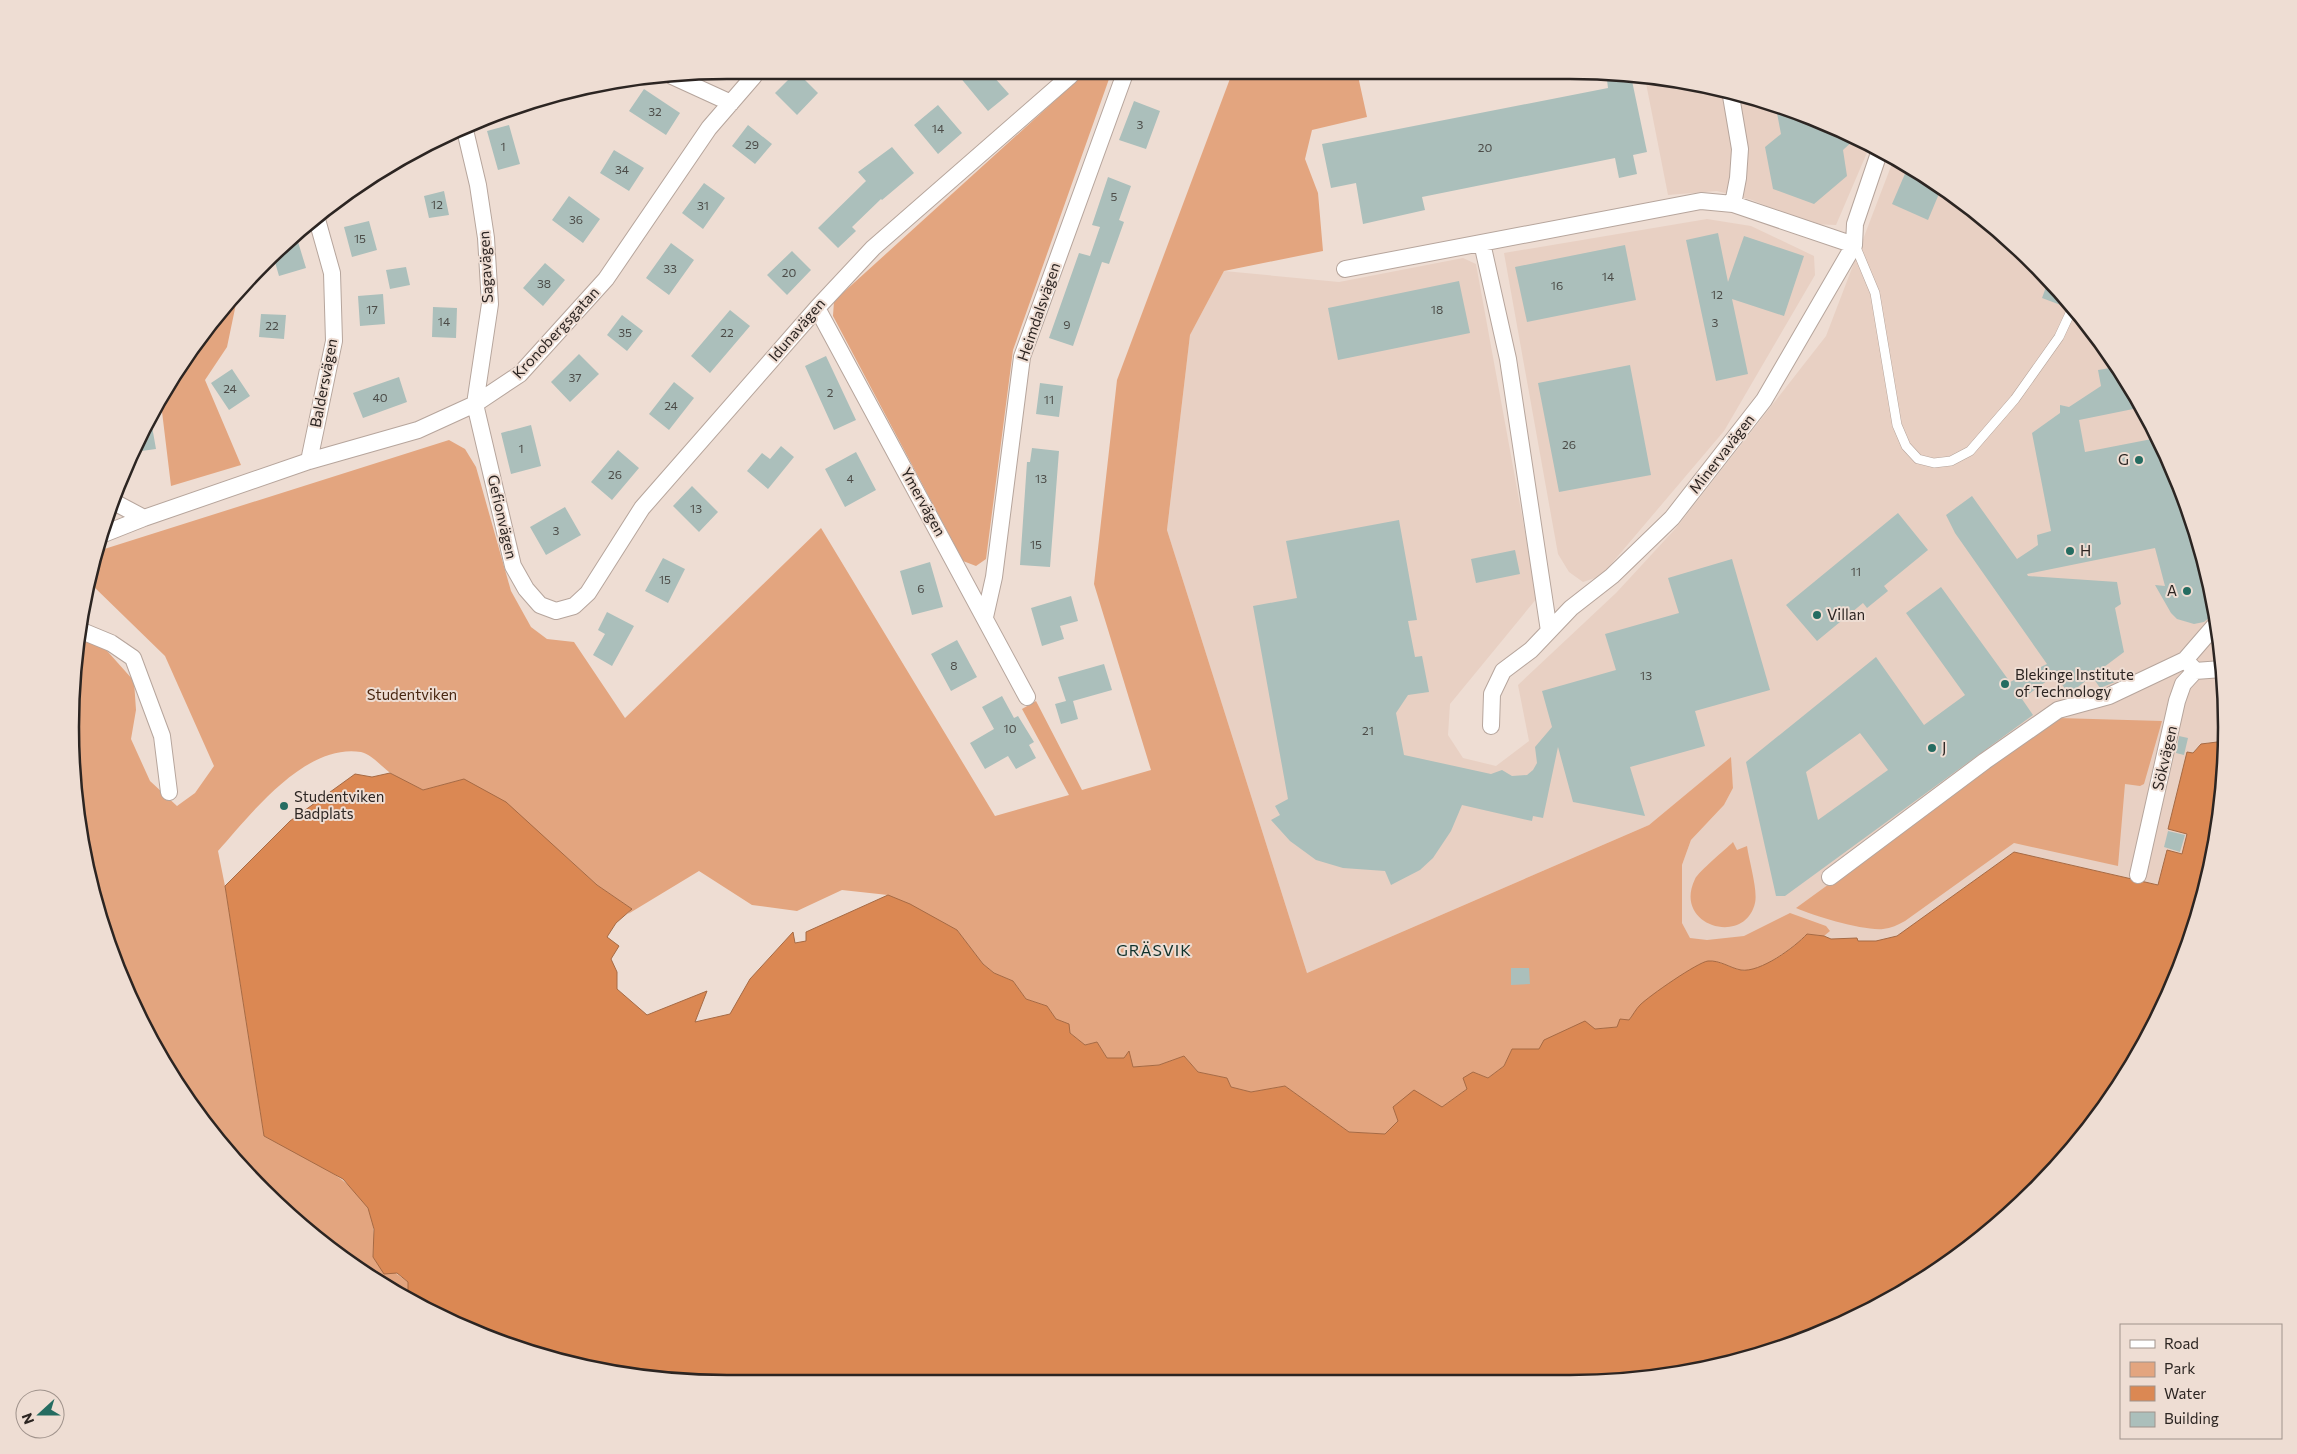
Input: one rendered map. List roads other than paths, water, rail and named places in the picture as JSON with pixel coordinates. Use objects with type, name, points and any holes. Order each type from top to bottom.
[{"type":"street","name":"Kronobergsgatan","points":[[109,532],[309,461],[418,430],[475,404],[520,374],[606,279],[709,128],[751,79]]},
{"type":"street","name":"Idunavägen","points":[[556,611],[574,606],[588,593],[642,508],[817,308],[873,248],[1067,79]]},
{"type":"street","name":"Heimdalsvägen","points":[[985,617],[994,577],[1022,357],[1123,79]]},
{"type":"street","points":[[681,80],[731,103]]},
{"type":"street","points":[[1732,99],[1740,149],[1738,178],[1732,204]]},
{"type":"street","name":"Sagavägen","points":[[466,134],[478,185],[486,238],[490,304],[475,404]]},
{"type":"street","name":"Minervavägen","points":[[1491,726],[1492,694],[1503,671],[1531,650],[1571,608],[1612,576],[1672,518],[1764,400],[1854,245],[1855,224],[1878,157]]},
{"type":"street","points":[[1345,269],[1701,201],[1732,204],[1854,245]]},
{"type":"street","name":"Baldersvägen","points":[[309,461],[334,341],[332,273],[318,224]]},
{"type":"street","points":[[1482,243],[1508,359],[1549,630]]},
{"type":"street","name":"Ymervägen","points":[[817,308],[1027,697]]},
{"type":"street","name":"Gefionvägen","points":[[475,404],[513,566],[526,589],[540,604],[556,611]]},
{"type":"street","points":[[118,504],[144,518]]},
{"type":"street","points":[[86,632],[111,643],[133,658],[162,736],[169,792]]},
{"type":"street","name":"Sökvägen","points":[[2138,875],[2177,701],[2190,666],[2211,632]]},
{"type":"street","points":[[1830,877],[1978,766],[2058,710],[2109,696],[2190,666],[2215,668]]},
{"type":"lane","points":[[1854,245],[1875,293],[1897,425],[1906,446],[1918,459],[1934,463],[1952,461],[1970,452],[2014,399],[2059,337],[2069,315]]},
{"type":"water","points":[[2218,742],[2217,769],[2213,812],[2206,853],[2184,935],[2169,975],[2131,1051],[2109,1087],[2084,1122],[2057,1154],[2028,1185],[1965,1241],[1930,1266],[1857,1308],[1818,1326],[1738,1353],[1655,1370],[1612,1374],[685,1374],[642,1370],[601,1363],[519,1341],[479,1326],[408,1291],[408,1282],[397,1273],[384,1274],[373,1257],[374,1229],[368,1208],[343,1179],[264,1136],[225,886],[290,821],[355,774],[372,777],[390,773],[423,790],[464,779],[506,802],[597,885],[632,909],[616,923],[607,937],[619,946],[611,959],[617,972],[617,989],[647,1015],[707,991],[695,1022],[730,1014],[750,979],[793,932],[795,943],[806,941],[806,932],[888,895],[910,904],[957,930],[983,964],[994,973],[1013,981],[1026,999],[1047,1006],[1056,1019],[1069,1024],[1070,1033],[1085,1045],[1097,1042],[1107,1058],[1124,1058],[1129,1051],[1133,1067],[1159,1065],[1184,1056],[1198,1072],[1227,1078],[1231,1087],[1251,1092],[1285,1086],[1349,1132],[1385,1134],[1398,1121],[1393,1107],[1414,1090],[1442,1107],[1467,1089],[1463,1078],[1473,1072],[1488,1078],[1504,1066],[1512,1049],[1539,1049],[1544,1040],[1585,1021],[1595,1029],[1617,1027],[1620,1019],[1629,1020],[1645,1001],[1694,967],[1708,961],[1741,970],[1749,970],[1777,958],[1807,934],[1824,936],[1831,939],[1857,938],[1858,941],[1876,941],[1897,936],[2014,852],[2158,885],[2167,850],[2182,854],[2187,834],[2168,829],[2187,752],[2193,753],[2201,744]]},
{"type":"place","name":"G","points":[[2139,460]]},
{"type":"place","name":"H","points":[[2070,551]]},
{"type":"place","name":"A","points":[[2187,591]]},
{"type":"place","name":"Villan","points":[[1817,615]]},
{"type":"place","name":"Blekinge Institute of Technology","points":[[2005,684]]},
{"type":"place","name":"J","points":[[1932,748]]},
{"type":"place","name":"Studentviken Badplats","points":[[284,806]]},
{"type":"district","name":"GRÄSVIK","points":[[1154,950]]},
{"type":"park label","name":"Studentviken","points":[[412,695]]}]
